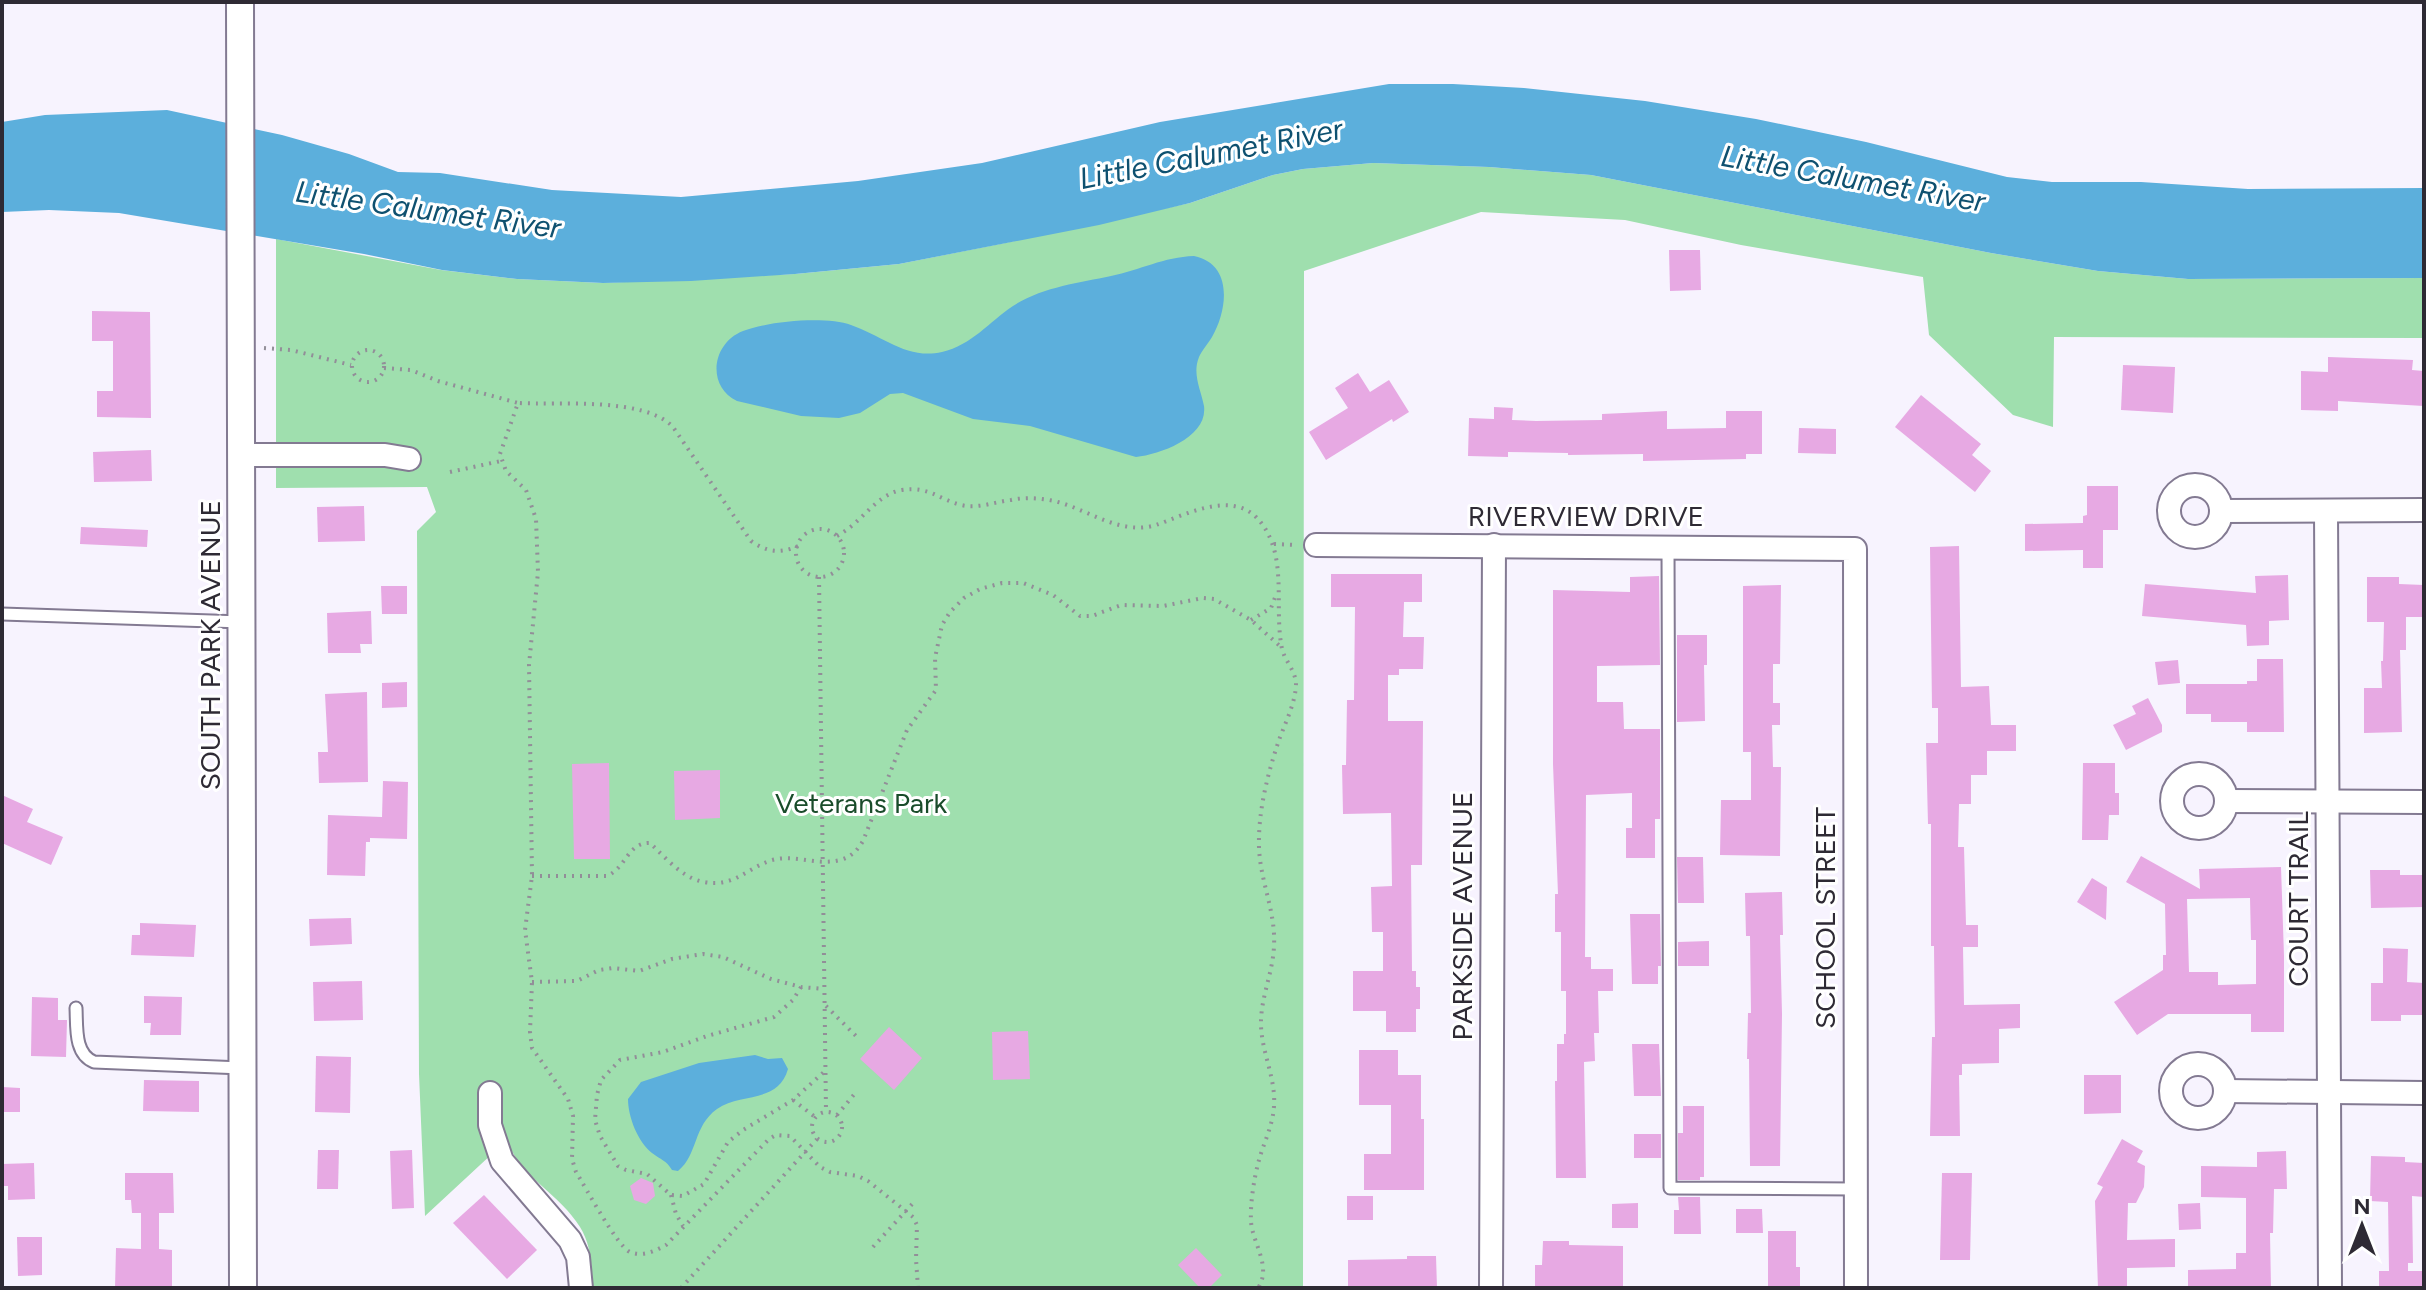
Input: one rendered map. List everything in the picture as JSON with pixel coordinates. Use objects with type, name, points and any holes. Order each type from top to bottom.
[{"type":"street","name":"SOUTH PARK AVENUE","points":[[240,2],[243,1288]]},
{"type":"street","points":[[242,455],[385,455],[409,459]]},
{"type":"street","points":[[2221,511],[2424,510]]},
{"type":"street","name":"COURT TRAIL","points":[[2326,511],[2330,1288]]},
{"type":"street","name":"RIVERVIEW DRIVE","points":[[1316,545],[1855,549]]},
{"type":"street","name":"PARKSIDE AVENUE","points":[[1491,1288],[1494,545]]},
{"type":"street","name":"SCHOOL STREET","points":[[1855,549],[1856,1288]]},
{"type":"street","points":[[2226,801],[2424,802]]},
{"type":"street","points":[[2225,1091],[2424,1093]]},
{"type":"street","points":[[490,1093],[490,1125],[502,1161],[570,1240],[578,1257],[581,1288]]},
{"type":"lane","points":[[1668,547],[1670,1188],[1855,1189]]},
{"type":"lane","points":[[2,614],[242,622]]},
{"type":"lane","points":[[76,1008],[77,1036],[87,1059],[94,1062],[243,1068]]},
{"type":"path","points":[[242,348],[282,349],[351,365]]},
{"type":"path","points":[[372,351],[381,357],[384,368],[376,380],[366,382],[357,379],[351,365],[356,355],[372,351]]},
{"type":"path","points":[[384,368],[411,370],[438,381],[518,403],[628,407],[664,418],[751,541],[760,547],[780,552],[798,546]]},
{"type":"path","points":[[518,403],[502,443],[501,461],[506,471],[526,490],[536,519],[538,572],[529,665],[532,876],[525,930],[532,982],[530,1032],[532,1048],[568,1099],[573,1116],[572,1159],[576,1172],[618,1241],[631,1252],[652,1252],[666,1245],[769,1139],[776,1135],[790,1136],[820,1167],[868,1181],[917,1225],[918,1288]]},
{"type":"path","points":[[450,472],[501,461]]},
{"type":"path","points":[[837,536],[868,514],[883,496],[906,489],[933,491],[970,506],[1014,499],[1051,500],[1132,528],[1153,525],[1211,507],[1226,506],[1242,508],[1254,515],[1266,529],[1277,554],[1282,648],[1296,683],[1277,746],[1259,826],[1261,870],[1272,909],[1274,933],[1274,949],[1261,1015],[1274,1106],[1259,1159],[1251,1220],[1262,1262],[1263,1274],[1258,1288]]},
{"type":"path","points":[[815,530],[830,531],[837,536],[844,550],[840,566],[827,576],[819,577],[806,572],[797,553],[801,538],[815,530]]},
{"type":"path","points":[[819,577],[826,1111]]},
{"type":"path","points":[[532,876],[607,876],[616,872],[631,850],[645,842],[693,879],[707,883],[722,884],[735,880],[774,860],[822,862],[848,857],[863,841],[907,730],[936,690],[937,641],[950,612],[964,598],[980,589],[1002,583],[1023,583],[1053,595],[1080,616],[1092,616],[1121,605],[1163,606],[1203,598],[1214,599],[1251,620],[1282,648]]},
{"type":"path","points":[[1251,620],[1271,608],[1277,593]]},
{"type":"path","points":[[532,982],[577,981],[599,970],[613,968],[639,971],[672,959],[703,954],[723,957],[771,979],[824,989]]},
{"type":"path","points":[[684,1227],[676,1214],[671,1195],[647,1174],[618,1166],[609,1152],[595,1120],[601,1080],[620,1060],[663,1052],[774,1017],[793,1000],[801,987]]},
{"type":"path","points":[[824,1004],[859,1039]]},
{"type":"path","points":[[671,1195],[683,1196],[704,1184],[728,1142],[793,1100],[825,1071]]},
{"type":"path","points":[[837,1115],[857,1091]]},
{"type":"path","points":[[793,1100],[815,1117]]},
{"type":"path","points":[[826,1111],[837,1115],[841,1122],[840,1135],[832,1142],[817,1139],[811,1128],[815,1117],[826,1111]]},
{"type":"path","points":[[681,1288],[817,1139]]},
{"type":"path","points":[[873,1247],[914,1202]]},
{"type":"green space","name":"Veterans Park","points":[[1373,163],[1591,175],[2098,271],[2188,279],[2424,278],[2424,338],[2054,337],[2053,427],[2013,415],[1929,335],[1923,277],[1741,245],[1625,220],[1481,212],[1304,271],[1303,1288],[593,1288],[589,1248],[580,1227],[572,1215],[521,1165],[507,1140],[425,1216],[419,1074],[417,531],[436,512],[427,487],[276,488],[276,239],[441,270],[517,279],[603,283],[795,274],[899,264],[1190,203],[1273,175]]},
{"type":"water","name":"Little Calumet River","points":[[1389,84],[1524,88],[1645,101],[1756,119],[2007,177],[2052,182],[2141,182],[2248,189],[2424,188],[2424,278],[2188,279],[2098,271],[1591,175],[1373,163],[1273,175],[1190,203],[1099,225],[899,264],[691,281],[603,283],[517,279],[442,270],[119,213],[49,210],[2,212],[2,122],[45,115],[167,110],[282,135],[398,172],[440,173],[552,190],[681,197],[858,181],[982,163],[1160,122]]},
{"type":"water","points":[[1194,256],[1216,268],[1224,289],[1217,326],[1197,363],[1203,417],[1199,427],[1181,442],[1146,455],[1136,457],[1030,426],[973,419],[903,393],[890,394],[860,413],[839,418],[801,416],[737,401],[720,385],[717,375],[719,354],[725,345],[743,331],[754,328],[797,321],[840,322],[906,350],[929,354],[942,352],[962,344],[1013,306],[1036,294],[1162,261]]},
{"type":"water","points":[[755,1055],[768,1059],[782,1058],[788,1069],[783,1080],[767,1093],[717,1109],[709,1116],[689,1157],[678,1171],[672,1170],[642,1142],[628,1106],[628,1099],[641,1082],[699,1063]]},
{"type":"building","points":[[1669,250],[1700,250],[1701,290],[1670,291]]},
{"type":"building","points":[[92,311],[150,312],[151,418],[97,417],[97,391],[113,391],[113,341],[92,341]]},
{"type":"building","points":[[2328,357],[2413,360],[2412,370],[2424,371],[2424,406],[2338,401],[2338,411],[2301,410],[2301,371],[2328,372]]},
{"type":"building","points":[[2123,365],[2175,367],[2173,413],[2121,410]]},
{"type":"building","points":[[1358,373],[1370,392],[1389,380],[1409,412],[1393,422],[1392,419],[1326,460],[1309,432],[1348,408],[1335,388]]},
{"type":"building","points":[[1921,395],[1981,444],[1972,455],[1991,471],[1975,492],[1895,427]]},
{"type":"building","points":[[1494,407],[1513,408],[1512,420],[1536,421],[1602,420],[1602,414],[1667,411],[1667,429],[1726,428],[1726,411],[1762,411],[1762,454],[1746,454],[1746,459],[1643,461],[1643,454],[1508,452],[1508,457],[1468,456],[1469,418],[1494,419]]},
{"type":"building","points":[[1799,428],[1836,429],[1836,454],[1798,453]]},
{"type":"building","points":[[151,450],[152,481],[94,482],[93,452]]},
{"type":"building","points":[[2087,486],[2118,486],[2118,530],[2103,530],[2103,568],[2083,568],[2083,550],[2025,551],[2025,524],[2083,523],[2083,516],[2087,515]]},
{"type":"building","points":[[364,506],[365,541],[318,542],[317,507]]},
{"type":"building","points":[[81,527],[148,530],[147,547],[80,544]]},
{"type":"building","points":[[1959,546],[1961,687],[1989,686],[1991,725],[2016,725],[2016,751],[1987,751],[1987,775],[1971,775],[1971,804],[1959,804],[1958,847],[1964,847],[1966,925],[1978,925],[1978,947],[1963,947],[1964,1005],[2020,1004],[2020,1028],[1999,1029],[1999,1063],[1962,1064],[1962,1075],[1959,1075],[1960,1136],[1930,1136],[1932,1037],[1935,1037],[1931,824],[1928,824],[1926,743],[1938,743],[1938,708],[1932,708],[1930,547]]},
{"type":"building","points":[[1331,574],[1422,574],[1422,602],[1404,602],[1403,637],[1424,637],[1423,669],[1399,669],[1399,675],[1388,675],[1388,721],[1423,721],[1422,865],[1411,865],[1412,971],[1416,971],[1416,987],[1420,987],[1416,1032],[1386,1032],[1386,1011],[1353,1011],[1353,971],[1383,971],[1383,932],[1372,932],[1371,887],[1392,886],[1391,813],[1343,814],[1342,765],[1346,765],[1347,700],[1354,700],[1355,607],[1331,607]]},
{"type":"building","points":[[2288,575],[2289,620],[2269,621],[2269,645],[2247,646],[2246,625],[2142,616],[2145,584],[2256,593],[2255,576]]},
{"type":"building","points":[[1659,576],[1660,665],[1597,666],[1597,702],[1623,702],[1624,729],[1660,729],[1660,819],[1655,819],[1655,858],[1626,858],[1626,828],[1632,828],[1632,793],[1586,795],[1585,957],[1591,957],[1591,969],[1613,969],[1613,991],[1598,991],[1599,1033],[1594,1033],[1595,1061],[1584,1062],[1586,1178],[1556,1178],[1555,1081],[1557,1044],[1564,1044],[1566,1034],[1566,991],[1561,991],[1561,932],[1555,932],[1555,894],[1558,894],[1553,764],[1553,590],[1630,592],[1630,577]]},
{"type":"building","points":[[2367,577],[2399,577],[2399,584],[2424,585],[2424,617],[2406,617],[2406,650],[2400,650],[2402,732],[2364,733],[2364,688],[2382,688],[2384,622],[2367,622]]},
{"type":"building","points":[[1781,585],[1780,664],[1773,664],[1773,703],[1780,703],[1780,725],[1772,725],[1773,767],[1781,767],[1780,856],[1720,855],[1721,800],[1751,800],[1751,752],[1743,752],[1743,586]]},
{"type":"building","points":[[381,586],[407,586],[407,614],[382,614]]},
{"type":"building","points":[[371,611],[372,644],[360,644],[361,653],[328,653],[327,613]]},
{"type":"building","points":[[1677,635],[1707,635],[1705,721],[1677,722]]},
{"type":"building","points":[[2257,659],[2283,659],[2284,732],[2247,732],[2247,722],[2211,722],[2211,714],[2186,714],[2186,684],[2247,684],[2247,681],[2257,681]]},
{"type":"building","points":[[2178,660],[2180,683],[2158,685],[2155,662]]},
{"type":"building","points":[[407,682],[407,707],[382,708],[382,683]]},
{"type":"building","points":[[367,692],[368,782],[319,783],[318,752],[328,752],[325,694]]},
{"type":"building","points":[[2148,698],[2162,725],[2162,732],[2126,750],[2113,725],[2136,714],[2132,706]]},
{"type":"building","points":[[609,763],[610,859],[574,859],[572,764]]},
{"type":"building","points":[[2083,763],[2115,763],[2119,815],[2109,815],[2108,840],[2082,840]]},
{"type":"building","points":[[720,770],[720,818],[675,820],[674,771]]},
{"type":"building","points":[[383,781],[408,782],[407,839],[370,838],[370,842],[366,842],[365,876],[327,875],[328,815],[382,817]]},
{"type":"building","points":[[2,795],[33,809],[27,822],[63,837],[51,865],[2,843]]},
{"type":"building","points":[[2141,856],[2200,889],[2199,869],[2281,867],[2284,1032],[2251,1032],[2251,1014],[2168,1014],[2137,1035],[2114,1002],[2163,970],[2163,955],[2166,955],[2165,904],[2126,882]],"holes":[[[2250,898],[2251,940],[2256,940],[2256,984],[2218,985],[2218,972],[2189,972],[2187,899]]]},
{"type":"building","points":[[1677,857],[1703,857],[1704,903],[1678,903]]},
{"type":"building","points":[[2370,870],[2400,870],[2400,875],[2424,875],[2424,907],[2371,908]]},
{"type":"building","points":[[2092,878],[2107,887],[2106,920],[2077,902]]},
{"type":"building","points":[[1782,892],[1780,1166],[1750,1166],[1747,1059],[1748,1013],[1751,1013],[1750,936],[1746,936],[1745,893]]},
{"type":"building","points":[[1630,914],[1660,914],[1661,966],[1658,966],[1658,984],[1632,984]]},
{"type":"building","points":[[351,918],[352,944],[310,946],[309,919]]},
{"type":"building","points":[[140,923],[196,925],[194,957],[131,955],[132,935],[140,935]]},
{"type":"building","points":[[1709,941],[1709,966],[1678,966],[1678,942]]},
{"type":"building","points":[[2383,948],[2408,949],[2407,982],[2424,983],[2424,1015],[2401,1015],[2401,1021],[2371,1021],[2371,983],[2383,983]]},
{"type":"building","points":[[362,981],[363,1020],[314,1021],[313,982]]},
{"type":"building","points":[[144,996],[182,997],[181,1035],[150,1035],[151,1023],[144,1023]]},
{"type":"building","points":[[32,997],[58,998],[58,1020],[67,1020],[66,1057],[31,1056]]},
{"type":"building","points":[[889,1027],[922,1058],[894,1090],[860,1059]]},
{"type":"building","points":[[1028,1031],[1030,1079],[993,1080],[992,1032]]},
{"type":"building","points":[[1632,1044],[1659,1044],[1661,1096],[1634,1096]]},
{"type":"building","points":[[1359,1050],[1398,1050],[1398,1075],[1421,1075],[1424,1190],[1364,1190],[1364,1154],[1391,1154],[1391,1105],[1359,1105]]},
{"type":"building","points":[[316,1056],[351,1057],[350,1113],[315,1112]]},
{"type":"building","points":[[2084,1075],[2121,1075],[2121,1113],[2084,1114]]},
{"type":"building","points":[[144,1080],[199,1081],[199,1112],[143,1111]]},
{"type":"building","points":[[2,1087],[20,1088],[20,1112],[2,1112]]},
{"type":"building","points":[[1683,1106],[1704,1106],[1704,1177],[1700,1180],[1678,1180],[1678,1133],[1683,1133]]},
{"type":"building","points":[[1634,1134],[1661,1134],[1661,1158],[1634,1158]]},
{"type":"building","points":[[2122,1139],[2143,1151],[2137,1162],[2145,1166],[2144,1187],[2136,1203],[2128,1203],[2127,1240],[2175,1239],[2175,1267],[2127,1268],[2127,1288],[2098,1288],[2095,1201],[2103,1187],[2097,1184]]},
{"type":"building","points":[[318,1150],[339,1150],[338,1189],[317,1189]]},
{"type":"building","points":[[412,1150],[414,1208],[392,1209],[390,1151]]},
{"type":"building","points":[[2286,1151],[2287,1189],[2274,1189],[2273,1233],[2270,1233],[2271,1288],[2188,1288],[2188,1270],[2236,1269],[2236,1253],[2246,1253],[2246,1198],[2201,1197],[2201,1166],[2257,1167],[2257,1152]]},
{"type":"building","points":[[2371,1156],[2405,1157],[2405,1162],[2424,1163],[2424,1197],[2412,1196],[2413,1263],[2408,1263],[2408,1271],[2424,1271],[2424,1288],[2379,1288],[2379,1271],[2389,1271],[2388,1202],[2370,1201]]},
{"type":"building","points":[[34,1163],[35,1199],[8,1200],[8,1186],[2,1186],[2,1164]]},
{"type":"building","points":[[125,1173],[173,1173],[174,1213],[159,1213],[159,1249],[172,1250],[172,1288],[115,1288],[116,1248],[141,1249],[141,1213],[132,1213],[131,1200],[125,1200]]},
{"type":"building","points":[[1942,1173],[1972,1173],[1970,1260],[1940,1260]]},
{"type":"building","points":[[641,1178],[653,1183],[655,1196],[646,1204],[634,1200],[630,1186]]},
{"type":"building","points":[[484,1195],[537,1250],[507,1279],[453,1223]]},
{"type":"building","points":[[1347,1196],[1373,1196],[1373,1220],[1347,1220]]},
{"type":"building","points":[[1678,1197],[1700,1197],[1701,1234],[1674,1234],[1674,1210],[1679,1210]]},
{"type":"building","points":[[1638,1203],[1638,1228],[1612,1228],[1612,1204]]},
{"type":"building","points":[[2200,1203],[2201,1229],[2179,1230],[2178,1204]]},
{"type":"building","points":[[1736,1209],[1762,1209],[1763,1233],[1736,1233]]},
{"type":"building","points":[[1768,1231],[1796,1231],[1796,1267],[1800,1267],[1800,1288],[1768,1288]]},
{"type":"building","points":[[17,1237],[42,1237],[42,1275],[18,1276]]},
{"type":"building","points":[[1543,1241],[1623,1246],[1623,1288],[1535,1288],[1535,1265],[1542,1265]]},
{"type":"building","points":[[1196,1248],[1222,1275],[1209,1288],[1200,1288],[1178,1265]]},
{"type":"building","points":[[1407,1256],[1436,1256],[1437,1288],[1348,1288],[1348,1260],[1407,1259]]}]
